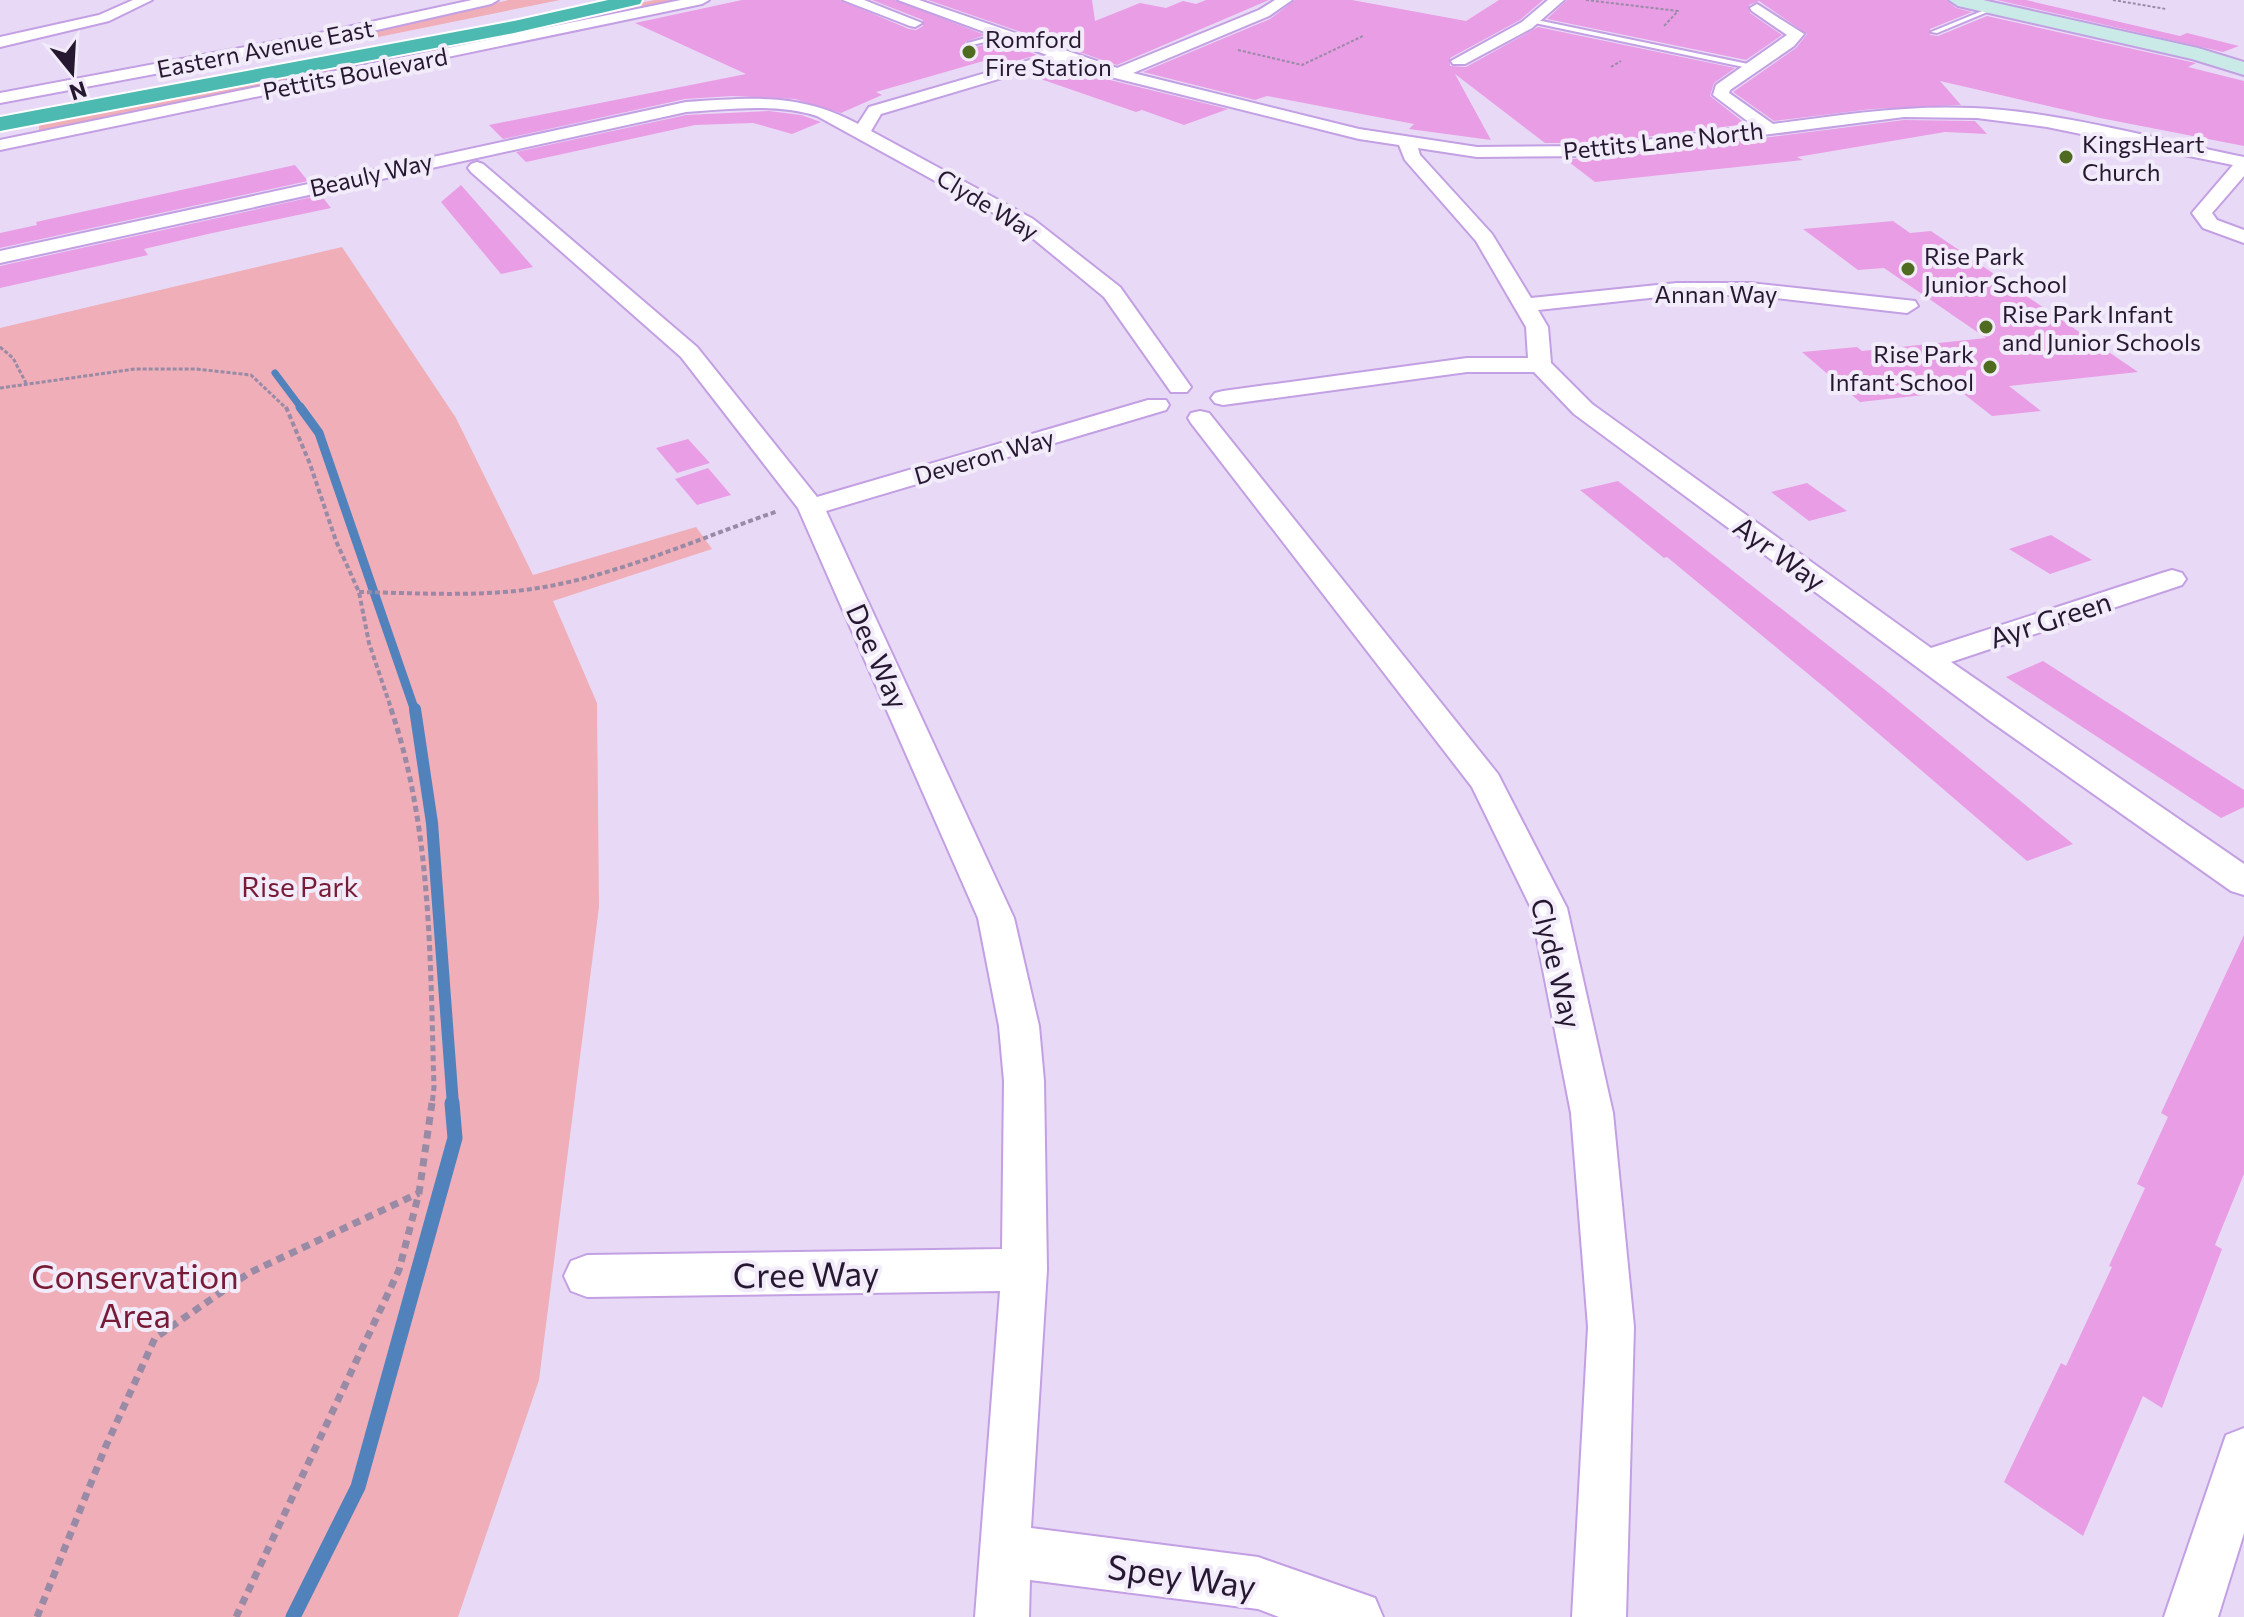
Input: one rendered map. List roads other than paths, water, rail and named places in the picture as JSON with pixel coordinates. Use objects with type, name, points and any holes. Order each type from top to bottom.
[{"type":"highway","name":"Eastern Avenue East","points":[[3,130],[329,44],[589,0]]},
{"type":"highway","name":"Eastern Avenue East","points":[[3,130],[633,0]]},
{"type":"main road","points":[[1958,0],[2198,54],[2244,69]]},
{"type":"street","points":[[3,40],[104,18],[145,0]]},
{"type":"street","points":[[0,98],[329,44],[491,0]]},
{"type":"street","name":"Pettits Boulevard","points":[[3,130],[702,0]]},
{"type":"street","points":[[850,0],[915,23]]},
{"type":"street","points":[[880,9],[906,0]]},
{"type":"street","name":"Pettits Lane North","points":[[906,0],[1117,74],[1408,144],[1477,152],[1599,151],[1904,112],[1977,113],[2047,122],[2244,163]]},
{"type":"street","points":[[1117,74],[1264,13],[1285,0]]},
{"type":"street","points":[[1459,61],[1532,21],[1557,0]]},
{"type":"street","points":[[1757,8],[1796,34],[1722,88],[1721,95],[1769,129]]},
{"type":"street","points":[[786,87],[802,95],[815,110],[875,111],[1062,55]]},
{"type":"street","name":"Clyde Way","points":[[745,103],[815,110],[863,131],[1026,223],[1112,292],[1179,387]]},
{"type":"street","name":"Beauly Way","points":[[0,257],[422,162],[486,158],[686,107],[745,103]]},
{"type":"street","points":[[863,131],[875,111]]},
{"type":"street","points":[[1211,408],[1196,387],[1179,387],[1163,392],[1157,399],[1157,405],[1170,415],[1467,365],[1540,365],[1537,327],[1526,305],[1485,238],[1411,156],[1408,144]]},
{"type":"street","points":[[422,162],[486,158]]},
{"type":"street","name":"Dee Way","points":[[486,158],[689,352],[808,504],[996,918],[1019,1026],[1024,1081],[1024,1270],[1002,1617]]},
{"type":"street","points":[[2244,163],[2202,213],[2210,224],[2244,237]]},
{"type":"street","name":"Annan Way","points":[[1526,305],[1677,289],[1750,289],[1907,306]]},
{"type":"street","name":"Ayr Way","points":[[1540,365],[1583,409],[1927,660],[2244,882]]},
{"type":"street","name":"Deveron Way","points":[[808,504],[1157,405]]},
{"type":"street","name":"Clyde Way","points":[[1211,408],[1486,782],[1549,908],[1592,1113],[1611,1327],[1599,1617]]},
{"type":"street","name":"Ayr Green","points":[[1927,660],[2172,579]]},
{"type":"street","name":"Cree Way","points":[[587,1276],[1024,1270]]},
{"type":"street","points":[[2191,1617],[2244,1453]]},
{"type":"street","name":"Spey Way","points":[[1004,1551],[1258,1583],[1356,1617]]},
{"type":"lane","points":[[1935,32],[1994,8]]},
{"type":"lane","points":[[1532,21],[1753,67]]},
{"type":"lane","points":[[972,43],[1007,34]]},
{"type":"waterway","points":[[275,373],[302,409]]},
{"type":"waterway","points":[[300,407],[319,433],[415,711]]},
{"type":"waterway","points":[[415,709],[432,823],[453,1105]]},
{"type":"waterway","points":[[293,1617],[358,1487],[455,1138],[452,1103]]},
{"type":"place","name":"Romford Fire Station","points":[[969,52]]},
{"type":"place","name":"KingsHeart Church","points":[[2066,157]]},
{"type":"place","name":"Rise Park Junior School","points":[[1908,269]]},
{"type":"place","name":"Rise Park Infant and Junior Schools","points":[[1986,327]]},
{"type":"place","name":"Rise Park Infant School","points":[[1990,367]]},
{"type":"park label","name":"Rise Park","points":[[300,886]]},
{"type":"park label","name":"Conservation Area","points":[[135,1294]]}]
